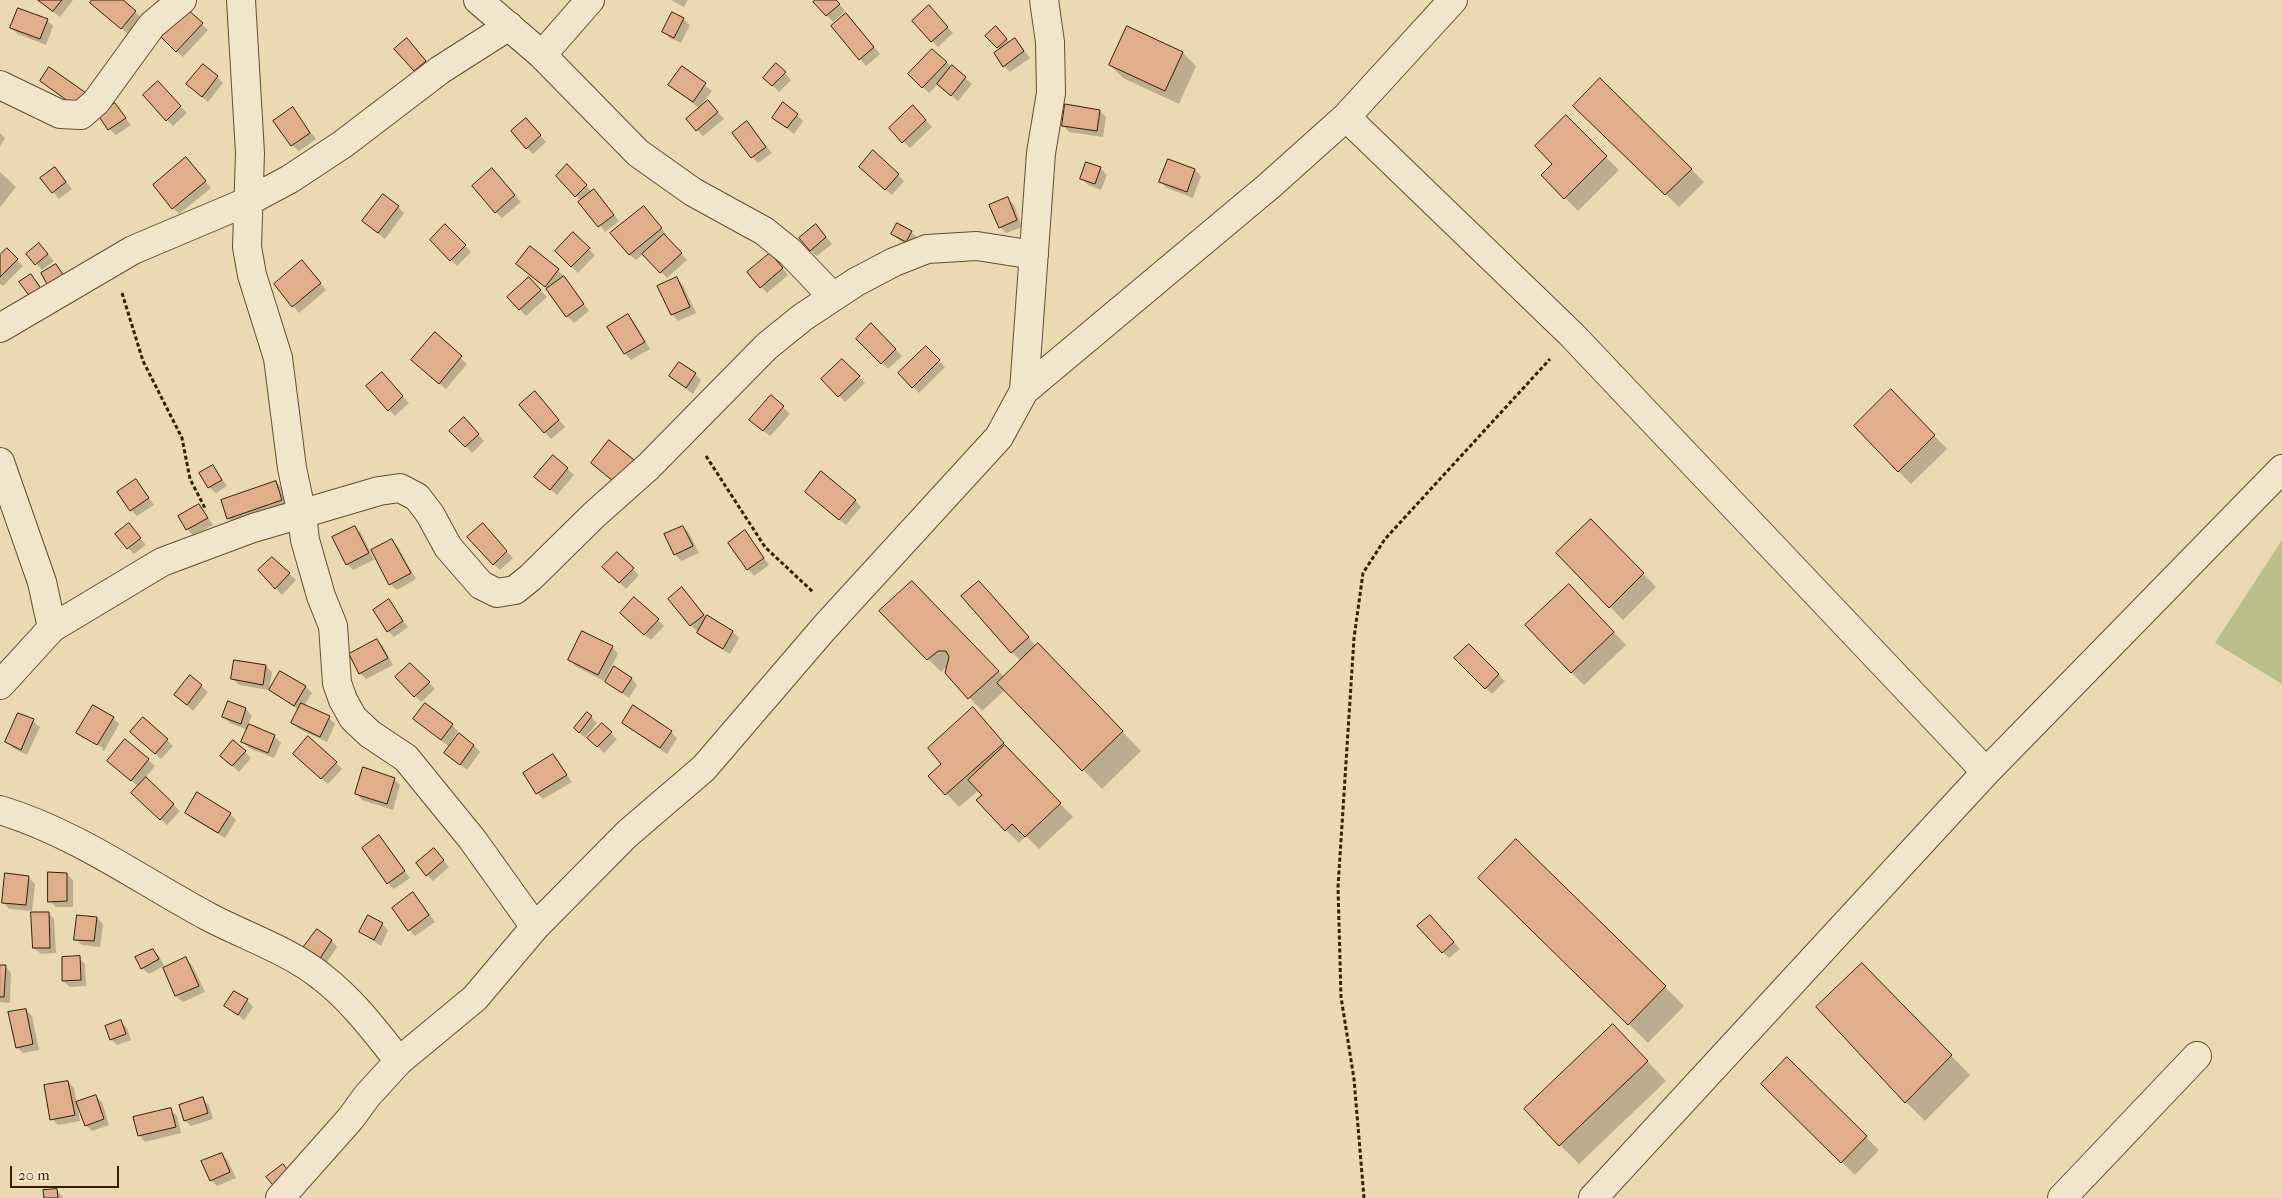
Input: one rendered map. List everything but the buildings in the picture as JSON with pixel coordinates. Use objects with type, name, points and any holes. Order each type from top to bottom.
[{"type":"street","points":[[0,85],[60,114],[81,115],[96,102],[152,25],[182,0]]},
{"type":"street","points":[[241,0],[250,153],[247,247],[257,293],[278,358],[292,468],[305,540],[321,596],[333,626],[336,675],[343,700],[353,718],[370,734],[406,758],[472,839],[535,927]]},
{"type":"street","points":[[478,0],[542,55],[638,153],[693,192],[764,231],[790,252],[832,297]]},
{"type":"street","points":[[542,55],[590,0]]},
{"type":"street","points":[[1024,391],[1026,341],[1041,153],[1051,93],[1050,42],[1044,0]]},
{"type":"street","points":[[280,1198],[351,1118],[367,1096],[398,1061],[475,998],[535,927],[627,834],[704,768],[837,614],[999,437],[1024,391],[1269,186],[1346,117],[1453,0]]},
{"type":"street","points":[[0,328],[153,240],[249,201],[290,179],[342,144],[440,70],[509,26]]},
{"type":"street","points":[[1346,117],[1572,334],[1986,772]]},
{"type":"street","points":[[0,685],[52,628],[162,562],[253,528],[379,491],[400,488],[417,497],[430,514],[448,547],[481,585],[497,593],[515,590],[683,432],[767,346],[832,297],[879,270],[926,249],[977,246],[1034,255]]},
{"type":"street","points":[[0,462],[42,582],[52,628]]},
{"type":"street","points":[[1593,1198],[1986,772],[2282,469]]},
{"type":"street","points":[[0,810],[84,845],[190,907],[278,950],[322,976],[363,1014],[398,1061]]},
{"type":"street","points":[[2062,1198],[2197,1056]]},
{"type":"path","points":[[112,262],[143,361],[182,438],[190,480],[219,540]]},
{"type":"path","points":[[1364,1198],[1354,1079],[1341,998],[1338,887],[1354,638],[1363,573],[1384,539],[1572,334]]},
{"type":"path","points":[[683,432],[702,450],[765,547],[837,614]]},
{"type":"green space","points":[[2282,540],[2282,684],[2215,643]]}]
